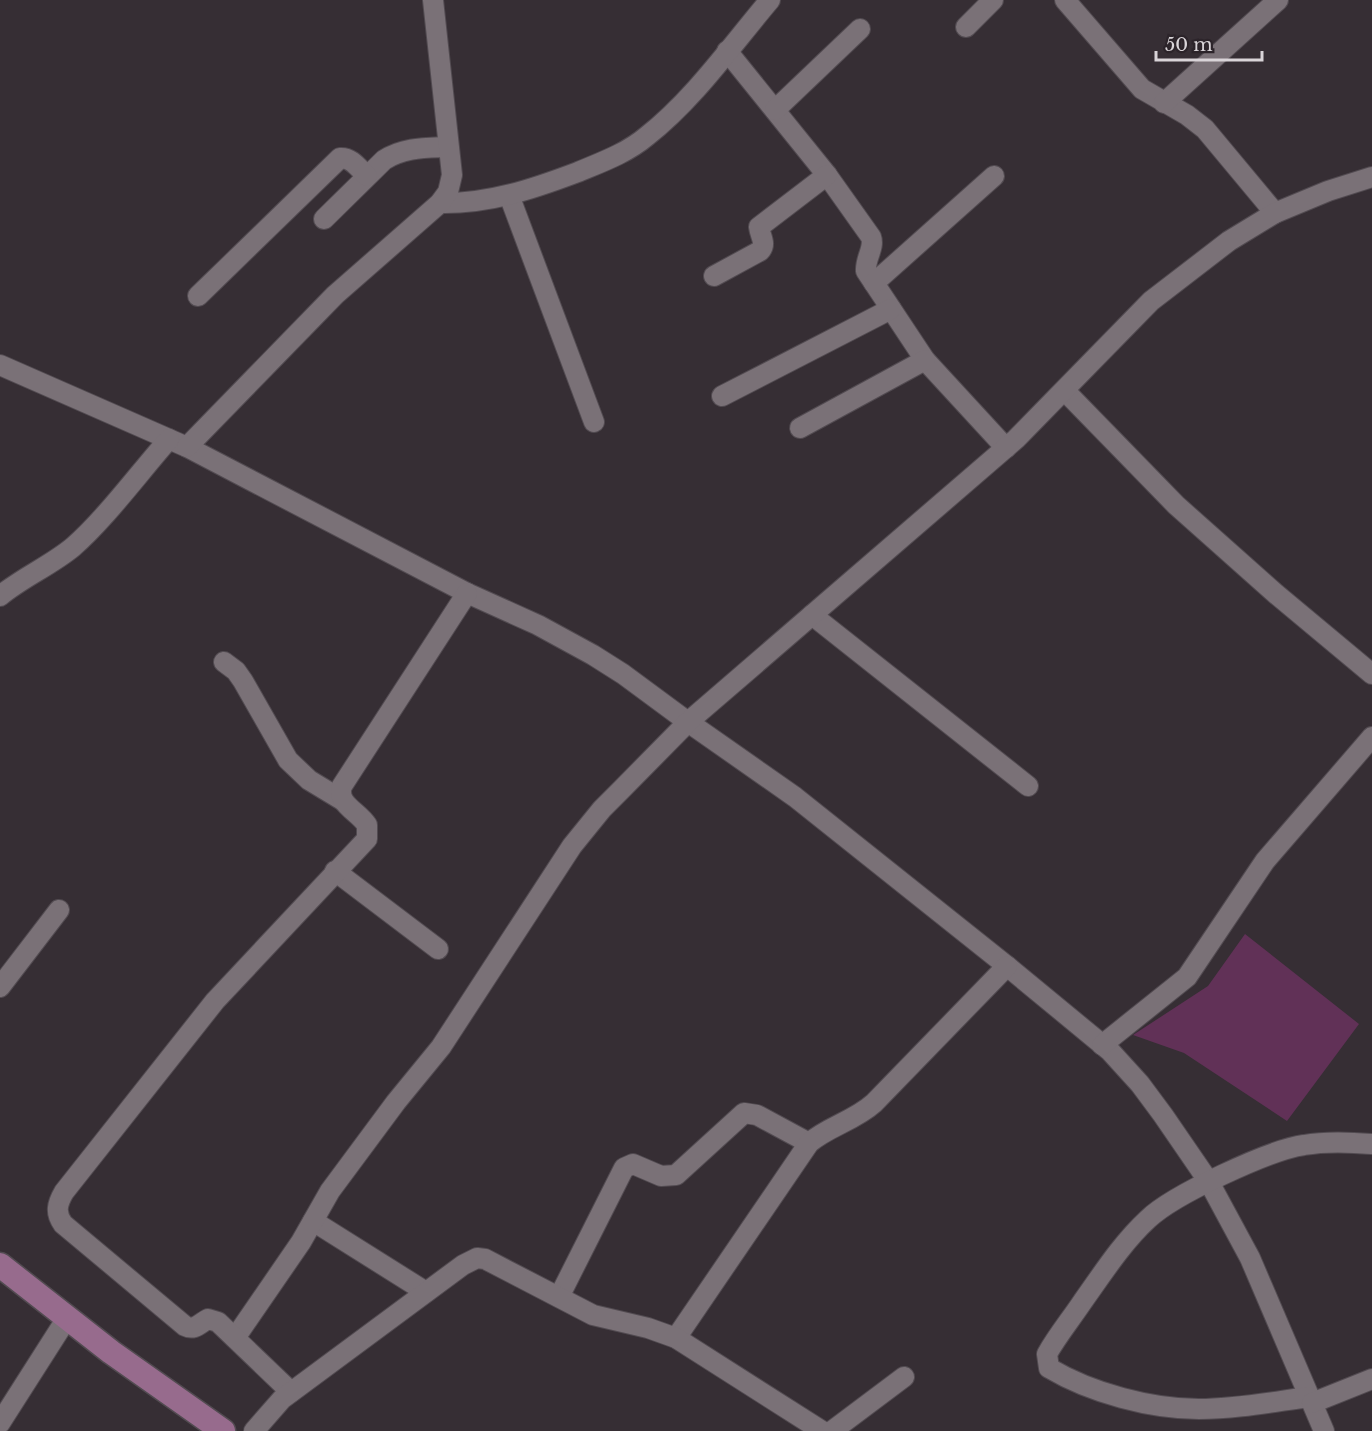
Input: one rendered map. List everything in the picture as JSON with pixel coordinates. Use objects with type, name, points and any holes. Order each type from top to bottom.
[{"type":"main road","points":[[0,1265],[111,1352],[223,1431]]},
{"type":"street","points":[[187,447],[335,295],[440,203],[451,184],[452,175],[433,0]]},
{"type":"street","points":[[440,203],[470,202],[509,195],[543,185],[604,162],[646,138],[689,96],[770,0]]},
{"type":"street","points":[[966,27],[993,0]]},
{"type":"street","points":[[1065,0],[1142,89],[1187,115],[1205,129],[1275,213]]},
{"type":"street","points":[[1164,103],[1278,0]]},
{"type":"street","points":[[775,110],[860,29]]},
{"type":"street","points":[[727,51],[827,175],[871,237],[872,247],[865,264],[866,271],[925,360],[1006,448]]},
{"type":"street","points":[[324,219],[384,160],[403,150],[448,147]]},
{"type":"street","points":[[198,296],[340,159],[345,158],[352,161],[367,176]]},
{"type":"street","points":[[714,276],[763,248],[759,227],[827,175]]},
{"type":"street","points":[[874,283],[994,176]]},
{"type":"street","points":[[235,1338],[301,1242],[330,1191],[396,1102],[441,1047],[572,846],[602,809],[688,722],[1006,448],[1065,391],[1150,301],[1229,241],[1275,213],[1328,191],[1372,177]]},
{"type":"street","points":[[509,195],[594,422]]},
{"type":"street","points":[[722,396],[891,309]]},
{"type":"street","points":[[800,428],[925,360]]},
{"type":"street","points":[[0,365],[187,447],[467,594],[538,626],[592,655],[623,674],[795,797],[1007,966],[1102,1045],[1140,1084],[1209,1182],[1250,1258],[1324,1431]]},
{"type":"street","points":[[1065,391],[1176,506],[1372,674]]},
{"type":"street","points":[[0,596],[21,580],[62,556],[84,537],[168,439]]},
{"type":"street","points":[[342,800],[340,793],[342,786],[467,594]]},
{"type":"street","points":[[812,615],[1028,786]]},
{"type":"street","points":[[224,662],[236,671],[243,681],[288,760],[309,780],[342,800],[363,819],[368,831],[367,838],[239,974],[195,1025],[64,1192],[57,1209],[58,1217],[63,1224],[185,1326],[195,1328],[208,1318],[213,1319],[291,1392]]},
{"type":"street","points":[[1102,1045],[1187,977],[1265,861],[1372,737]]},
{"type":"street","points":[[335,872],[438,949]]},
{"type":"street","points":[[0,987],[59,910]]},
{"type":"street","points":[[676,1338],[809,1143],[819,1134],[852,1120],[874,1103],[1007,966]]},
{"type":"street","points":[[559,1297],[624,1168],[633,1164],[661,1176],[676,1175],[744,1113],[757,1115],[809,1143]]},
{"type":"street","points":[[1372,1144],[1302,1145],[1276,1152],[1173,1201],[1149,1218],[1114,1257],[1047,1354],[1049,1368],[1075,1380],[1122,1398],[1171,1407],[1220,1408],[1310,1400],[1372,1379]]},
{"type":"street","points":[[313,1221],[426,1292]]},
{"type":"street","points":[[254,1431],[273,1408],[291,1392],[464,1264],[477,1258],[485,1259],[593,1315],[648,1328],[676,1338],[822,1431]]},
{"type":"street","points":[[0,1423],[67,1318]]},
{"type":"street","points":[[832,1431],[904,1377]]},
{"type":"shaded area","points":[[1245,934],[1359,1024],[1287,1121],[1184,1053],[1133,1035],[1208,986]]}]
